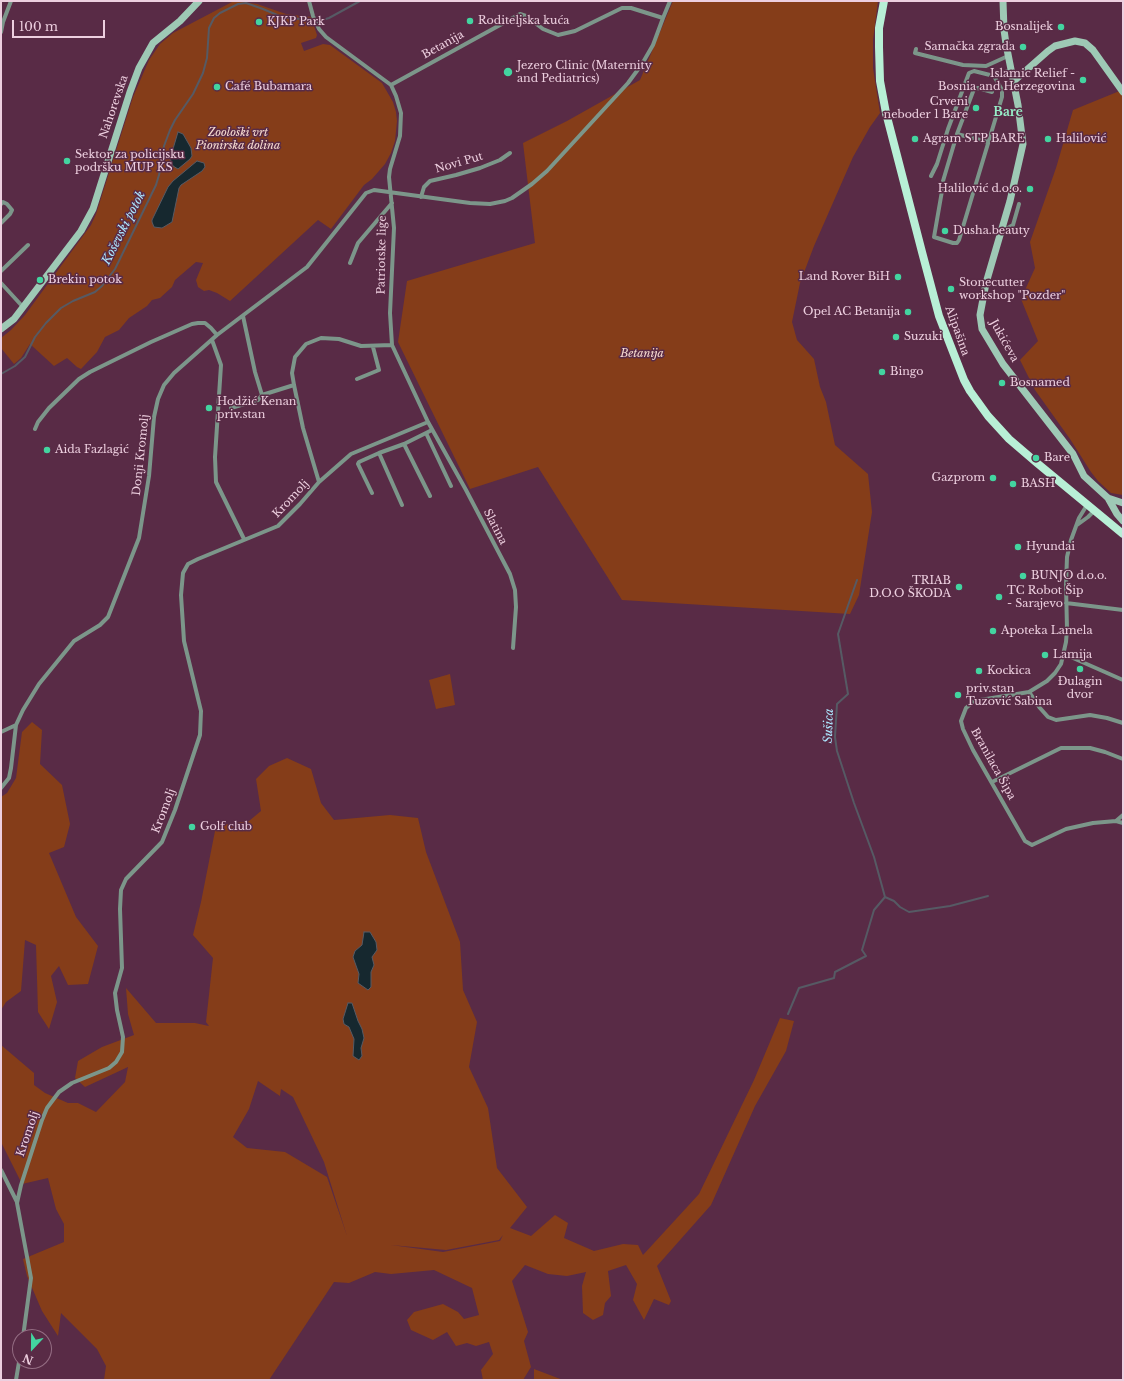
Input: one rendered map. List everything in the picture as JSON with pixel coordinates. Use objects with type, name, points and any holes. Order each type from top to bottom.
[{"type":"main road","name":"Alipašina","points":[[884,1],[879,28],[880,81],[895,151],[939,316],[967,386],[988,416],[1009,439],[1123,534]]},
{"type":"street","points":[[1,32],[11,1]]},
{"type":"street","name":"Nahorevska","points":[[1,330],[14,319],[81,231],[93,209],[136,75],[153,43],[180,21],[199,1]]},
{"type":"street","points":[[309,1],[313,16],[319,29],[326,37],[391,85]]},
{"type":"street","points":[[390,193],[490,204],[512,198],[547,171],[628,83],[642,64],[652,45],[670,1]]},
{"type":"street","name":"Jukićeva","points":[[1003,1],[1004,30],[1014,80],[1023,144],[981,305],[980,315],[982,329],[1003,364],[1073,454],[1084,476],[1108,498],[1113,508],[1123,521]]},
{"type":"street","name":"Betanija","points":[[391,85],[520,14],[526,16],[543,29],[558,35],[575,32],[622,8],[636,10],[664,18]]},
{"type":"street","points":[[1014,80],[1055,46],[1075,41],[1085,43],[1093,50],[1123,92]]},
{"type":"street","points":[[916,49],[915,53],[963,66],[986,66],[1008,56]]},
{"type":"street","points":[[931,176],[937,164],[961,93],[970,73],[974,71],[994,76],[1011,70]]},
{"type":"street","points":[[942,191],[934,237],[952,243],[957,243],[1002,98],[1002,90],[994,76]]},
{"type":"street","name":"Patriotske lige","points":[[391,85],[401,113],[400,136],[388,177],[394,228],[390,312],[392,345],[428,422]]},
{"type":"street","points":[[943,181],[957,134],[974,89],[978,88],[992,92]]},
{"type":"street","points":[[957,134],[988,142]]},
{"type":"street","name":"Novi Put","points":[[421,197],[424,187],[430,181],[480,168],[500,160],[510,154]]},
{"type":"street","name":"Donji Kromolj","points":[[1,788],[9,778],[16,725],[23,710],[39,684],[74,641],[100,625],[108,617],[139,538],[149,476],[154,417],[158,399],[164,384],[174,373],[217,335],[307,267],[366,193],[374,190],[390,193]]},
{"type":"street","points":[[1,204],[3,202],[7,204],[12,210],[10,214],[1,222]]},
{"type":"street","points":[[350,263],[358,243],[392,204]]},
{"type":"street","points":[[1000,232],[1013,225],[1019,204]]},
{"type":"street","points":[[1,271],[28,245]]},
{"type":"street","points":[[1,283],[23,307]]},
{"type":"street","points":[[244,316],[255,372],[262,395]]},
{"type":"street","points":[[35,429],[38,422],[49,408],[79,379],[90,372],[198,322],[205,323],[217,335]]},
{"type":"street","points":[[320,482],[303,428],[294,385],[292,373],[295,357],[306,344],[321,338],[331,338],[361,346],[373,347],[392,345]]},
{"type":"street","points":[[212,340],[221,365],[215,457],[216,482],[244,540]]},
{"type":"street","points":[[357,379],[379,370],[373,347]]},
{"type":"street","points":[[231,408],[258,400],[262,395],[294,385]]},
{"type":"street","name":"Kromolj","points":[[24,1329],[31,1278],[18,1203],[20,1185],[47,1108],[59,1092],[72,1083],[109,1068],[116,1062],[122,1052],[123,1038],[115,993],[122,968],[120,909],[121,890],[126,879],[162,842],[200,735],[200,711],[184,641],[181,590],[183,574],[188,564],[278,526],[320,482],[351,454],[428,422]]},
{"type":"street","name":"Slatina","points":[[428,422],[510,574],[515,590],[516,607],[513,648]]},
{"type":"street","points":[[372,493],[358,464],[359,462],[404,444],[432,430]]},
{"type":"street","points":[[426,433],[451,486]]},
{"type":"street","points":[[404,444],[430,496]]},
{"type":"street","points":[[380,453],[402,505]]},
{"type":"street","name":"Jukićeva","points":[[1108,498],[1123,503]]},
{"type":"street","points":[[1077,525],[1088,518],[1091,508]]},
{"type":"street","name":"Branilaca Šipa","points":[[1091,508],[1079,518],[1067,557],[1067,629],[1064,654],[1055,673],[1047,681],[1029,692],[974,701],[966,708],[961,721],[963,729],[973,750],[1025,841],[1032,845],[1066,829],[1093,823],[1123,823]]},
{"type":"street","points":[[1066,603],[1123,610]]},
{"type":"street","points":[[1064,654],[1123,680]]},
{"type":"street","points":[[1029,692],[1048,717],[1056,720],[1090,715],[1123,723]]},
{"type":"street","points":[[1,732],[16,725]]},
{"type":"street","points":[[992,782],[1061,748],[1090,748],[1106,752],[1123,759]]},
{"type":"street","points":[[1116,822],[1123,815]]},
{"type":"street","points":[[1,1170],[18,1203]]},
{"type":"street","points":[[16,1380],[18,1369]]},
{"type":"green space","name":"Zoološki vrt Pionirska dolina","points":[[234,1],[257,4],[286,14],[311,17],[317,35],[316,38],[301,43],[304,51],[323,44],[330,45],[382,83],[393,102],[397,121],[395,141],[385,164],[372,179],[364,185],[331,229],[318,220],[230,301],[217,293],[209,290],[204,291],[198,287],[196,280],[203,263],[196,262],[175,280],[172,287],[160,298],[152,300],[147,306],[129,318],[119,330],[105,337],[97,352],[81,369],[67,358],[54,366],[30,344],[21,358],[14,364],[1,348],[1,338],[25,315],[91,225],[96,214],[133,97],[149,60],[160,44],[173,33]]},
{"type":"green space","name":"Betanija","points":[[673,1],[878,1],[873,40],[873,68],[880,113],[870,127],[853,157],[814,246],[800,283],[792,322],[797,340],[814,359],[820,387],[826,402],[835,445],[868,474],[872,512],[859,595],[850,614],[622,600],[538,467],[470,489],[398,342],[407,281],[535,243],[523,143],[567,121],[640,80]]},
{"type":"green space","points":[[1122,90],[1123,495],[1111,493],[1091,472],[1070,439],[1035,390],[1020,360],[1038,341],[1021,299],[1035,268],[1030,242],[1056,168],[1073,110]]},
{"type":"green space","points":[[450,674],[455,705],[436,709],[429,680]]},
{"type":"green space","points":[[32,722],[42,730],[40,764],[62,785],[70,824],[64,847],[49,853],[76,917],[98,946],[88,984],[68,985],[59,966],[51,976],[57,1002],[49,1029],[38,1012],[36,945],[25,940],[21,991],[6,1002],[1,1010],[1,797],[7,793],[16,778],[22,732]]},
{"type":"green space","points":[[287,758],[311,769],[321,803],[334,820],[390,815],[418,818],[426,852],[460,942],[463,990],[477,1022],[469,1067],[488,1108],[497,1168],[527,1207],[510,1228],[531,1236],[555,1215],[568,1223],[564,1238],[594,1251],[623,1244],[638,1245],[643,1255],[699,1194],[754,1080],[780,1018],[794,1021],[786,1051],[755,1106],[711,1205],[657,1266],[671,1301],[669,1305],[654,1299],[644,1320],[633,1300],[637,1284],[626,1265],[608,1271],[611,1296],[605,1303],[603,1315],[593,1320],[583,1313],[582,1286],[586,1272],[567,1276],[548,1274],[525,1265],[512,1281],[528,1332],[524,1341],[531,1367],[523,1380],[483,1380],[481,1370],[493,1354],[489,1342],[476,1346],[467,1343],[456,1346],[447,1332],[433,1340],[411,1330],[407,1320],[414,1312],[443,1304],[458,1312],[464,1319],[479,1315],[472,1288],[434,1270],[391,1274],[375,1272],[349,1283],[334,1282],[269,1380],[104,1380],[106,1366],[97,1349],[61,1313],[58,1336],[42,1311],[27,1276],[23,1259],[64,1242],[64,1224],[56,1209],[48,1178],[22,1184],[1,1142],[1,1045],[34,1073],[34,1085],[45,1093],[68,1103],[78,1103],[96,1112],[125,1082],[128,1067],[85,1087],[75,1078],[78,1061],[102,1047],[134,1035],[128,1014],[126,988],[156,1023],[195,1023],[209,1026],[206,1022],[213,958],[193,935],[216,826],[249,821],[261,811],[256,779],[269,766]],"holes":[[[258,1081],[280,1096],[281,1089],[293,1097],[324,1162],[347,1236],[327,1177],[285,1152],[247,1148],[233,1137],[249,1109]],[[503,1235],[500,1241],[443,1252],[391,1245],[446,1250],[499,1240]]]},
{"type":"green space","points":[[534,1369],[563,1380],[534,1380]]},
{"type":"water","points":[[178,132],[183,134],[191,148],[192,156],[178,169],[173,166],[170,159]]},
{"type":"water","points":[[197,161],[204,163],[205,167],[202,171],[181,185],[179,188],[172,222],[162,228],[154,227],[152,220],[168,187]]},
{"type":"water","points":[[364,932],[370,932],[376,942],[377,950],[372,957],[374,965],[371,972],[371,987],[368,990],[358,983],[359,974],[353,957],[355,951],[362,945]]},
{"type":"water","points":[[348,1003],[352,1003],[364,1038],[361,1048],[362,1056],[359,1060],[353,1056],[354,1039],[349,1027],[344,1024],[343,1019]]},
{"type":"waterway","name":"Koševski potok","points":[[1,374],[15,366],[25,357],[35,337],[61,308],[73,301],[95,292],[102,286],[115,269],[156,185],[164,146],[170,130],[193,94],[203,73],[207,58],[209,28],[214,18],[220,13],[238,4],[246,3],[282,17],[319,21],[329,18],[360,1]]},
{"type":"waterway","name":"Sušica","points":[[788,1014],[799,988],[834,978],[835,972],[866,956],[862,950],[874,910],[885,897],[874,857],[837,751],[835,737],[837,704],[848,694],[838,634],[857,580]]},
{"type":"waterway","name":"Sušica","points":[[885,897],[894,901],[900,907],[909,912],[950,906],[988,896]]},
{"type":"place","name":"Roditeljska kuća","points":[[470,21]]},
{"type":"place","name":"KJKP Park","points":[[259,22]]},
{"type":"place","name":"Bosnalijek","points":[[1061,27]]},
{"type":"place","name":"Samačka zgrada","points":[[1023,47]]},
{"type":"place","name":"Jezero Clinic (Maternity and Pediatrics)","points":[[508,72]]},
{"type":"place","name":"Islamic Relief - Bosnia and Herzegovina","points":[[1083,80]]},
{"type":"place","name":"Café Bubamara","points":[[217,87]]},
{"type":"place","name":"Crveni neboder 1 Bare","points":[[976,108]]},
{"type":"place","name":"Agram STP BARE","points":[[915,139]]},
{"type":"place","name":"Halilović","points":[[1048,139]]},
{"type":"place","name":"Sektor za policijsku podršku MUP KS","points":[[67,161]]},
{"type":"place","name":"Halilović d.o.o.","points":[[1030,189]]},
{"type":"place","name":"Dusha.beauty","points":[[945,231]]},
{"type":"place","name":"Land Rover BiH","points":[[898,277]]},
{"type":"place","name":"Brekin potok","points":[[40,280]]},
{"type":"place","name":"Stonecutter workshop \"Pozder\"","points":[[951,289]]},
{"type":"place","name":"Opel AC Betanija","points":[[908,312]]},
{"type":"place","name":"Suzuki","points":[[896,337]]},
{"type":"place","name":"Bingo","points":[[882,372]]},
{"type":"place","name":"Bosnamed","points":[[1002,383]]},
{"type":"place","name":"Hodžić Kenan priv.stan","points":[[209,408]]},
{"type":"place","name":"Aida Fazlagić","points":[[47,450]]},
{"type":"place","name":"Bare","points":[[1036,458]]},
{"type":"place","name":"Gazprom","points":[[993,478]]},
{"type":"place","name":"BASH","points":[[1013,484]]},
{"type":"place","name":"Hyundai","points":[[1018,547]]},
{"type":"place","name":"BUNJO d.o.o.","points":[[1023,576]]},
{"type":"place","name":"TRIAB D.O.O ŠKODA","points":[[959,587]]},
{"type":"place","name":"TC Robot Šip - Sarajevo","points":[[999,597]]},
{"type":"place","name":"Apoteka Lamela","points":[[993,631]]},
{"type":"place","name":"Lamija","points":[[1045,655]]},
{"type":"place","name":"Đulagin dvor","points":[[1080,669]]},
{"type":"place","name":"Kockica","points":[[979,671]]},
{"type":"place","name":"priv.stan Tuzović Sabina","points":[[958,695]]},
{"type":"place","name":"Golf club","points":[[192,827]]},
{"type":"district","name":"Bare","points":[[1008,113]]}]
